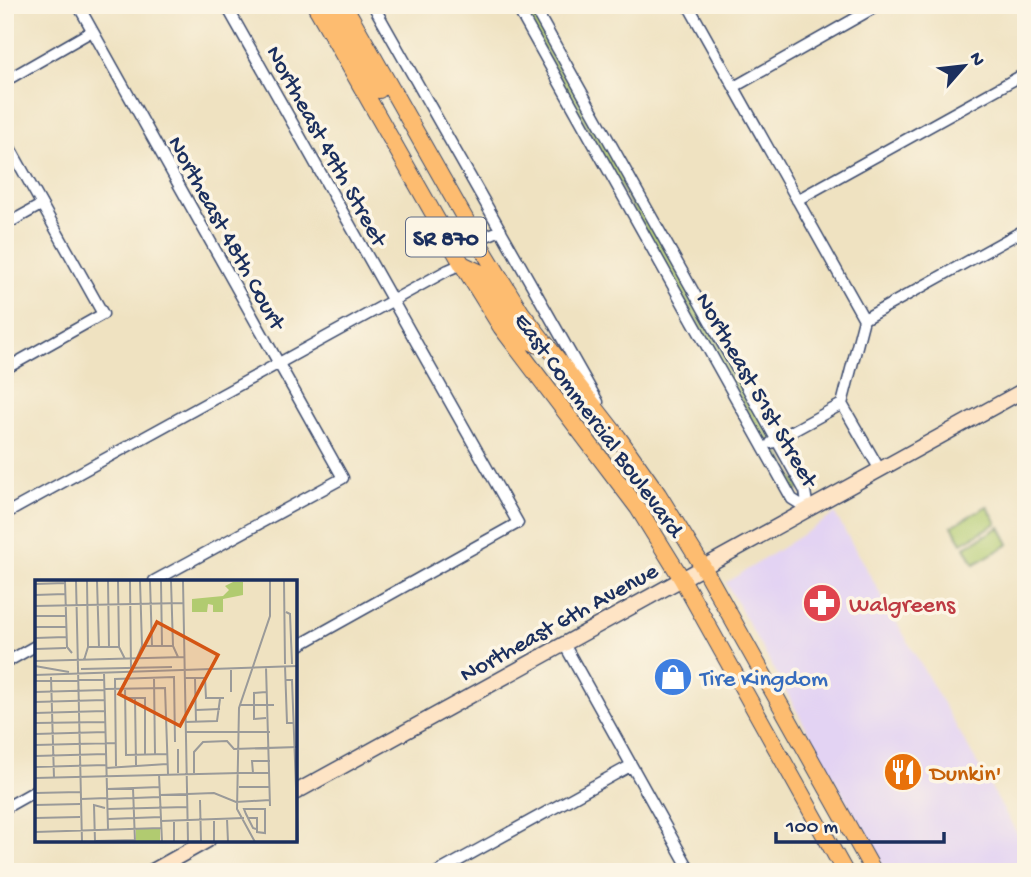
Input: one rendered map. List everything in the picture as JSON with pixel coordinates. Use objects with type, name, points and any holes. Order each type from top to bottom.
[{"type":"main road","name":"East Commercial Boulevard","points":[[344,5],[477,240],[522,312],[618,437],[658,494],[703,567],[873,871]]},
{"type":"main road","name":"East Commercial Boulevard","points":[[316,7],[462,264],[501,327],[638,508],[682,579],[845,872]]},
{"type":"main road","points":[[316,7],[328,11],[340,21],[382,96],[400,105]]},
{"type":"main road","points":[[400,156],[408,158],[417,167],[457,237],[466,241],[477,240]]},
{"type":"main road","points":[[462,264],[483,274],[527,340],[538,345],[545,343]]},
{"type":"main road","points":[[784,762],[802,778],[849,858],[873,871]]},
{"type":"street","name":"Northeast 48th Court","points":[[78,5],[343,478],[156,580]]},
{"type":"street","name":"Northeast 49th Street","points":[[226,5],[518,523],[298,646]]},
{"type":"street","points":[[373,5],[618,437]]},
{"type":"street","name":"Northeast 51st Street","points":[[516,5],[611,180],[793,499],[808,509]]},
{"type":"street","name":"Northeast 51st Street","points":[[533,5],[805,491],[808,509]]},
{"type":"street","points":[[688,5],[864,319],[842,404],[880,470]]},
{"type":"street","points":[[734,87],[879,5]]},
{"type":"street","points":[[5,81],[92,31]]},
{"type":"street","points":[[797,200],[1026,73]]},
{"type":"street","points":[[5,139],[103,314],[5,369]]},
{"type":"street","points":[[611,180],[627,171]]},
{"type":"street","points":[[5,225],[41,205]]},
{"type":"street","points":[[864,319],[1026,229]]},
{"type":"street","points":[[477,240],[501,230]]},
{"type":"street","points":[[5,514],[462,264]]},
{"type":"street","name":"Northeast 6th Avenue","points":[[298,791],[1026,389]]},
{"type":"street","points":[[763,447],[842,404]]},
{"type":"street","points":[[564,644],[691,872]]},
{"type":"street","points":[[5,663],[35,646]]},
{"type":"street","points":[[438,872],[630,766]]},
{"type":"street","points":[[5,807],[35,791]]},
{"type":"street","points":[[151,872],[204,842]]},
{"type":"shaded area","points":[[835,514],[1026,849],[1026,872],[886,872],[726,583]]},
{"type":"green space","points":[[518,5],[530,5],[800,489],[793,493]]},
{"type":"green space","points":[[987,506],[997,523],[962,543],[952,526]]},
{"type":"green space","points":[[1000,527],[1009,544],[974,564],[965,547]]},
{"type":"place","name":"Walgreens","points":[[822,603]]},
{"type":"place","name":"Tire Kingdom","points":[[673,677]]},
{"type":"place","name":"Dunkin'","points":[[903,772]]}]
